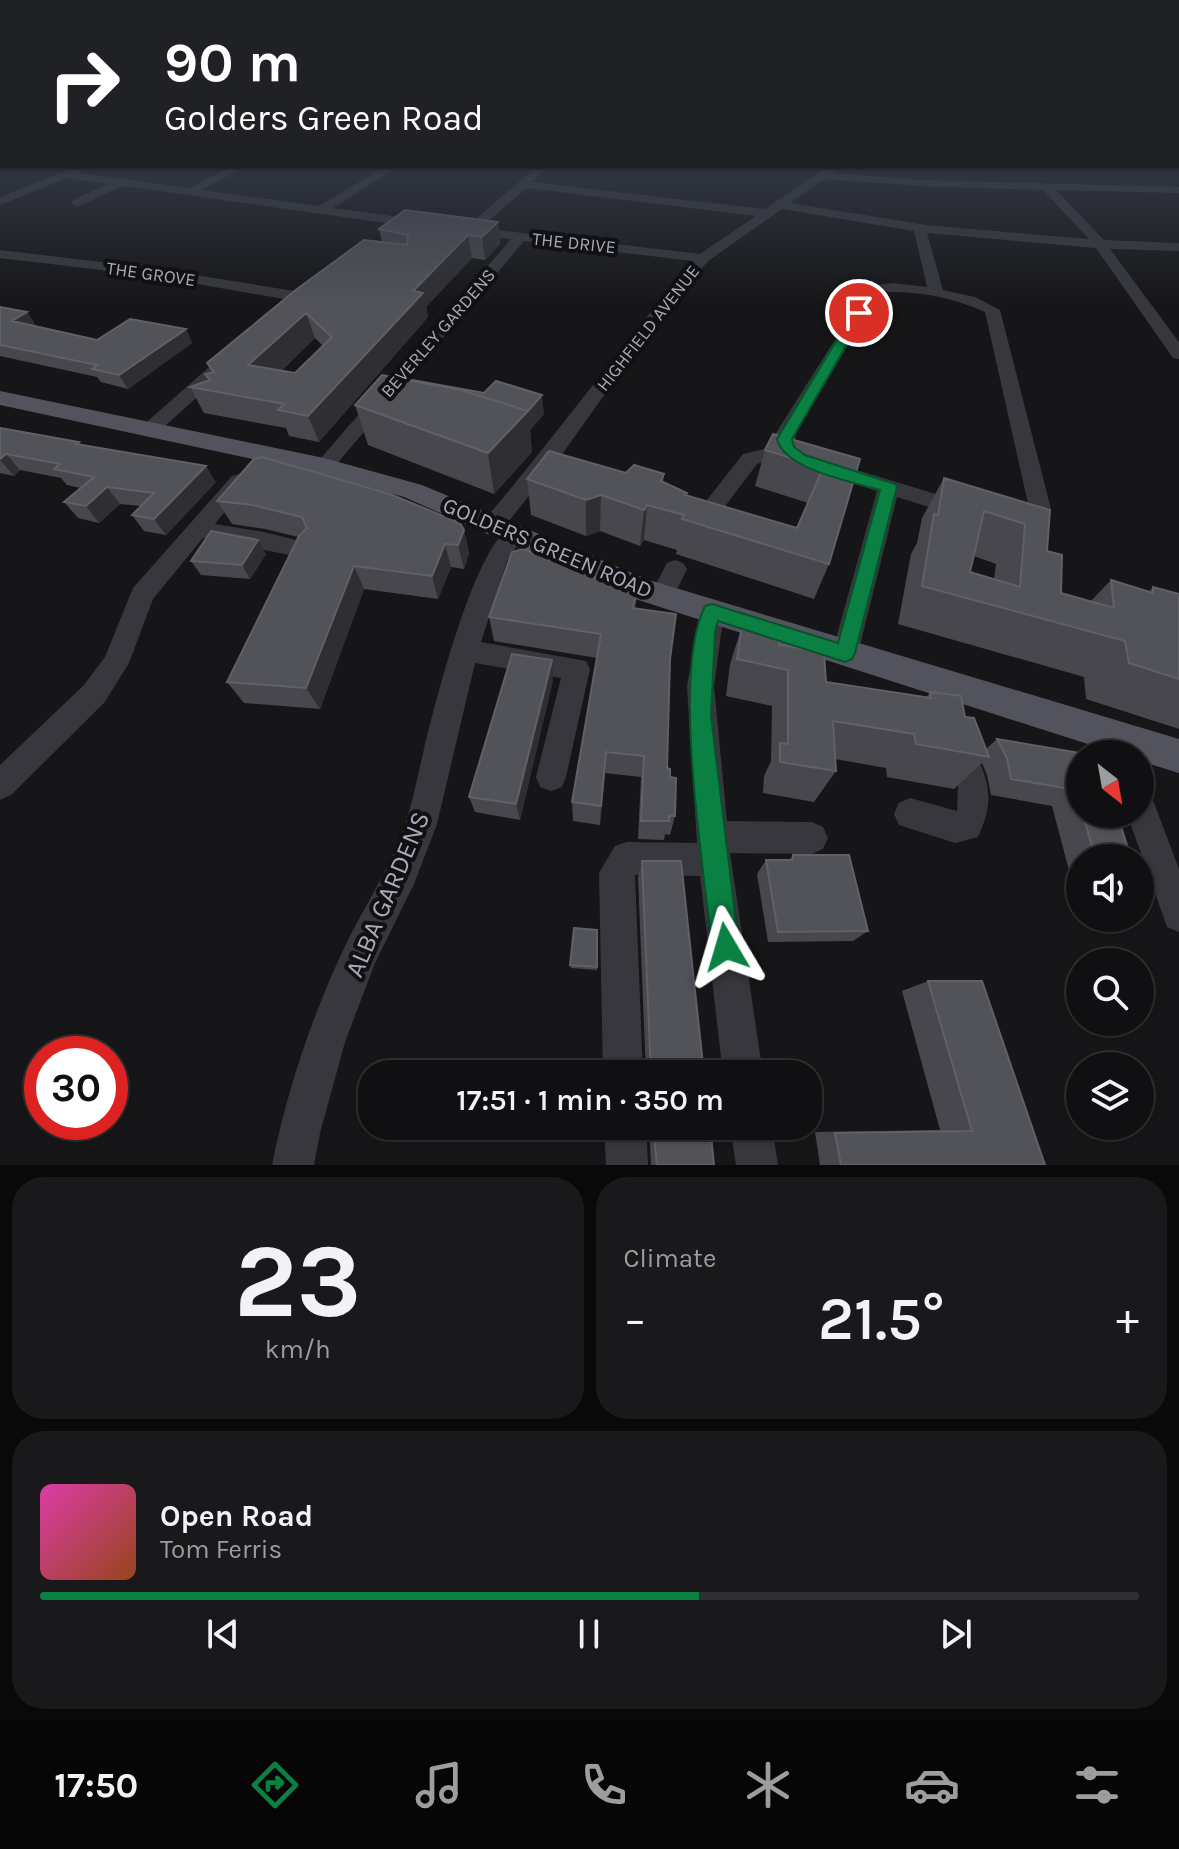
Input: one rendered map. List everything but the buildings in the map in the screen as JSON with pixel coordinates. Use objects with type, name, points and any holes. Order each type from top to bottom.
[{"type":"main road","name":"GOLDERS GREEN ROAD","points":[[0,398],[324,466],[422,495],[578,564],[668,582],[712,612],[845,653],[944,705],[1097,740]]},
{"type":"main road","name":"GOLDERS GREEN ROAD","points":[[1154,752],[1179,756]]},
{"type":"street","points":[[77,203],[91,196]]},
{"type":"street","name":"THE DRIVE","points":[[236,196],[520,237],[703,258]]},
{"type":"street","points":[[322,209],[343,196]]},
{"type":"street","points":[[457,228],[502,196]]},
{"type":"street","points":[[624,196],[765,213]]},
{"type":"street","name":"HIGHFIELD AVENUE","points":[[503,530],[556,449],[638,336],[703,258],[789,196]]},
{"type":"street","points":[[1056,196],[1101,245],[1179,354]]},
{"type":"street","points":[[777,204],[843,218],[919,227],[1101,245],[1179,247]]},
{"type":"street","points":[[378,237],[400,220]]},
{"type":"street","points":[[919,227],[936,293]]},
{"type":"street","name":"BEVERLEY GARDENS","points":[[324,466],[384,406],[520,237]]},
{"type":"street","name":"THE GROVE","points":[[0,254],[306,293],[280,315]]},
{"type":"street","points":[[699,524],[750,459],[787,449],[810,463],[1030,529],[1031,520],[1040,509],[992,310],[970,300],[893,287],[874,289],[786,433],[787,449]]},
{"type":"street","points":[[148,431],[245,345]]},
{"type":"street","points":[[532,441],[556,449]]},
{"type":"street","points":[[0,785],[94,694],[116,663],[142,595],[265,453]]},
{"type":"street","points":[[845,653],[889,487]]},
{"type":"street","points":[[197,530],[305,550]]},
{"type":"street","name":"ALBA GARDENS","points":[[293,1165],[299,1133],[326,1042],[360,955],[402,872],[421,824],[465,650],[503,530]]},
{"type":"street","points":[[712,612],[705,632],[700,716],[713,848],[741,1060]]},
{"type":"street","points":[[465,650],[577,669],[551,777]]},
{"type":"street","points":[[910,814],[955,827],[967,826],[976,811],[975,788],[944,705]]},
{"type":"street","points":[[1148,828],[1179,915]]},
{"type":"street","points":[[623,1060],[616,873],[627,858],[812,838]]},
{"type":"street","points":[[626,1140],[627,1165]]},
{"type":"street","points":[[753,1140],[757,1165]]},
{"type":"route","points":[[726,947],[700,716],[705,632],[712,612],[845,653],[889,487],[799,458],[787,449],[784,439],[859,313]]}]
